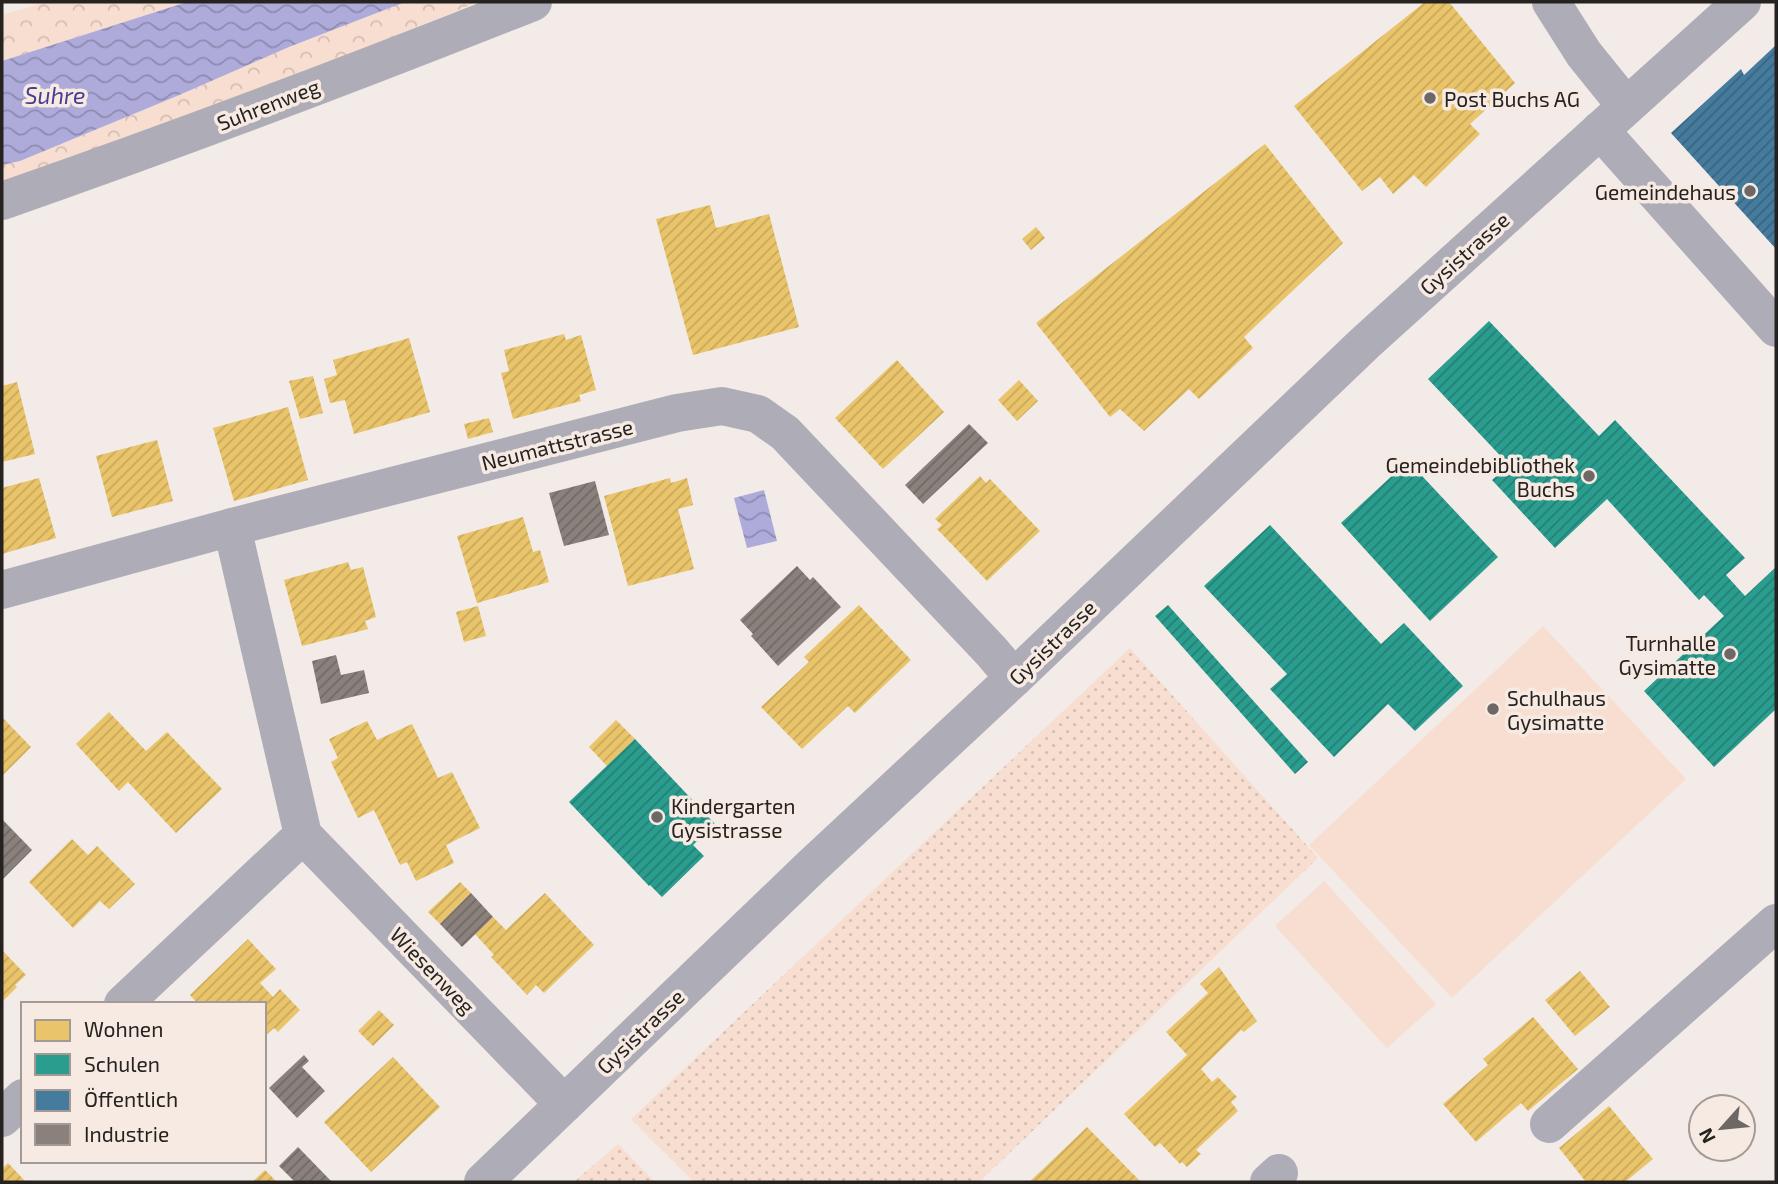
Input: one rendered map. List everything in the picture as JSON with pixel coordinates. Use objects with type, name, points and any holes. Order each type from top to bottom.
[{"type":"street","name":"Suhrenweg","points":[[2,201],[127,157],[533,2]]},
{"type":"street","points":[[1551,2],[1584,54],[1613,118],[1776,328]]},
{"type":"street","name":"Gysistrasse","points":[[482,1182],[1365,343],[1742,2]]},
{"type":"street","name":"Neumattstrasse","points":[[2,590],[232,527],[677,413],[722,406],[758,414],[785,433],[1014,678]]},
{"type":"street","points":[[125,1002],[303,835],[232,527]]},
{"type":"street","name":"Wiesenweg","points":[[303,835],[564,1104]]},
{"type":"street","points":[[1549,1124],[1776,923]]},
{"type":"street","points":[[2,1118],[21,1100]]},
{"type":"green space","points":[[45,2],[187,2],[2,61],[2,15]]},
{"type":"green space","points":[[405,2],[478,2],[356,52],[2,183],[2,165],[20,161],[289,47]]},
{"type":"green space","points":[[1543,626],[1686,779],[1452,998],[1309,845]]},
{"type":"green space","points":[[1130,648],[1318,858],[979,1182],[694,1182],[631,1119]]},
{"type":"green space","points":[[1324,881],[1436,1004],[1387,1048],[1275,926]]},
{"type":"green space","points":[[618,1144],[655,1182],[574,1182]]},
{"type":"water","name":"Suhre","points":[[187,2],[405,2],[289,47],[20,161],[2,165],[2,61]]},
{"type":"water","points":[[764,490],[777,541],[747,548],[734,498]]},
{"type":"building: Wohnen","points":[[1425,2],[1449,2],[1515,83],[1470,124],[1480,134],[1426,187],[1414,175],[1393,194],[1380,177],[1362,191],[1294,106]]},
{"type":"building: Wohnen","points":[[1265,144],[1343,243],[1244,337],[1253,348],[1199,399],[1189,389],[1144,431],[1120,409],[1110,417],[1036,323]]},
{"type":"building: Wohnen","points":[[710,205],[716,228],[769,214],[799,327],[693,355],[656,219]]},
{"type":"building: Wohnen","points":[[1036,227],[1045,238],[1031,250],[1022,239]]},
{"type":"building: Wohnen","points":[[564,334],[566,340],[581,335],[596,390],[579,395],[581,401],[513,419],[501,373],[509,371],[504,350]]},
{"type":"building: Wohnen","points":[[409,338],[430,412],[354,434],[345,400],[330,403],[324,379],[337,375],[333,360]]},
{"type":"building: Wohnen","points":[[897,360],[944,412],[883,469],[835,418]]},
{"type":"building: Wohnen","points":[[313,376],[323,413],[300,419],[289,381]]},
{"type":"building: Wohnen","points":[[1019,380],[1038,401],[1017,421],[998,400]]},
{"type":"building: Wohnen","points":[[17,382],[35,454],[2,462],[2,386]]},
{"type":"building: Wohnen","points":[[288,407],[308,480],[234,501],[213,428]]},
{"type":"building: Wohnen","points":[[489,418],[493,432],[468,439],[464,424]]},
{"type":"building: Wohnen","points":[[157,440],[173,501],[112,517],[96,456]]},
{"type":"building: Wohnen","points":[[980,476],[986,483],[990,479],[1040,531],[987,581],[937,529],[942,525],[935,519]]},
{"type":"building: Wohnen","points":[[39,478],[56,538],[2,554],[2,488]]},
{"type":"building: Wohnen","points":[[670,478],[671,483],[687,478],[693,505],[678,509],[694,569],[628,586],[604,496]]},
{"type":"building: Wohnen","points":[[523,517],[533,552],[540,550],[549,582],[477,603],[457,536]]},
{"type":"building: Wohnen","points":[[348,562],[351,570],[363,567],[376,617],[365,621],[368,629],[302,646],[284,580]]},
{"type":"building: Wohnen","points":[[859,605],[911,660],[855,713],[848,706],[802,749],[761,707],[809,662],[804,657]]},
{"type":"building: Wohnen","points":[[478,606],[486,636],[464,642],[456,612]]},
{"type":"building: Wohnen","points":[[109,712],[146,751],[167,732],[222,789],[176,833],[128,782],[119,791],[76,744]]},
{"type":"building: Wohnen","points":[[2,717],[31,747],[2,776]]},
{"type":"building: Wohnen","points":[[616,720],[635,739],[607,766],[589,747]]},
{"type":"building: Wohnen","points":[[367,721],[377,740],[412,724],[438,778],[452,772],[480,828],[446,845],[454,863],[416,881],[407,862],[400,865],[374,810],[358,818],[331,762],[338,758],[329,739]]},
{"type":"building: Wohnen","points":[[72,839],[88,855],[97,846],[135,884],[109,909],[100,901],[73,928],[29,882]]},
{"type":"building: Wohnen","points":[[460,882],[471,893],[440,924],[428,912]]},
{"type":"building: Wohnen","points":[[545,893],[594,945],[544,993],[536,985],[527,995],[491,957],[494,955],[475,934],[493,917],[506,930]]},
{"type":"building: Wohnen","points":[[248,939],[276,969],[260,983],[273,997],[280,989],[300,1010],[278,1032],[274,1028],[266,1035],[266,1002],[196,1002],[190,995]]},
{"type":"building: Wohnen","points":[[2,950],[26,975],[2,1002]]},
{"type":"building: Wohnen","points":[[1219,967],[1257,1021],[1244,1032],[1241,1030],[1201,1069],[1212,1082],[1218,1077],[1237,1097],[1231,1102],[1238,1111],[1196,1150],[1201,1154],[1187,1167],[1182,1162],[1180,1164],[1160,1143],[1155,1147],[1124,1114],[1187,1055],[1166,1032],[1208,993],[1200,984]]},
{"type":"building: Wohnen","points":[[1580,971],[1610,1007],[1575,1036],[1545,1000]]},
{"type":"building: Wohnen","points":[[379,1010],[394,1025],[373,1046],[358,1031]]},
{"type":"building: Wohnen","points":[[1533,1017],[1578,1069],[1528,1111],[1521,1103],[1476,1142],[1443,1104],[1488,1065],[1483,1059]]},
{"type":"building: Wohnen","points":[[393,1057],[440,1107],[371,1172],[324,1122]]},
{"type":"building: Wohnen","points":[[1609,1106],[1653,1159],[1625,1182],[1586,1182],[1559,1148]]},
{"type":"building: Wohnen","points":[[1087,1127],[1141,1182],[1029,1182],[1042,1170]]},
{"type":"building: Wohnen","points":[[8,1163],[26,1182],[2,1182],[2,1169]]},
{"type":"building: Wohnen","points":[[265,1170],[277,1182],[252,1182]]},
{"type":"building: Schulen","points":[[1489,321],[1599,436],[1615,420],[1745,558],[1726,575],[1745,596],[1776,567],[1776,709],[1714,767],[1644,691],[1724,616],[1704,595],[1699,600],[1607,499],[1555,548],[1492,480],[1509,465],[1428,379]]},
{"type":"building: Schulen","points":[[1408,461],[1498,557],[1430,621],[1341,523]]},
{"type":"building: Schulen","points":[[1270,525],[1381,644],[1404,623],[1463,686],[1415,731],[1388,704],[1334,757],[1270,689],[1287,674],[1204,586]]},
{"type":"building: Schulen","points":[[1168,605],[1308,762],[1295,774],[1155,616]]},
{"type":"building: Schulen","points":[[635,739],[715,824],[693,845],[704,856],[662,897],[569,802]]},
{"type":"building: Öffentlich","name":"Gemeindehaus","points":[[1776,45],[1776,249],[1671,133],[1741,69],[1744,75]]},
{"type":"building: Industrie","points":[[969,424],[988,443],[923,504],[905,485]]},
{"type":"building: Industrie","points":[[595,481],[609,535],[564,546],[549,493]]},
{"type":"building: Industrie","points":[[797,566],[810,580],[813,577],[841,607],[778,666],[740,620]]},
{"type":"building: Industrie","points":[[336,655],[341,675],[364,670],[369,693],[321,704],[312,661]]},
{"type":"building: Industrie","points":[[2,819],[32,850],[2,880]]},
{"type":"building: Industrie","points":[[471,893],[493,917],[462,947],[440,924]]},
{"type":"building: Industrie","points":[[304,1055],[309,1061],[302,1067],[325,1091],[297,1118],[269,1088]]},
{"type":"building: Industrie","points":[[298,1147],[332,1182],[295,1182],[279,1166]]},
{"type":"place","name":"Post Buchs AG","points":[[1430,98]]},
{"type":"place","name":"Gemeindehaus","points":[[1750,191]]},
{"type":"place","name":"Gemeindebibliothek Buchs","points":[[1589,476]]},
{"type":"place","name":"Turnhalle Gysimatte","points":[[1730,654]]},
{"type":"place","name":"Schulhaus Gysimatte","points":[[1493,709]]},
{"type":"place","name":"Kindergarten Gysistrasse","points":[[657,817]]}]
